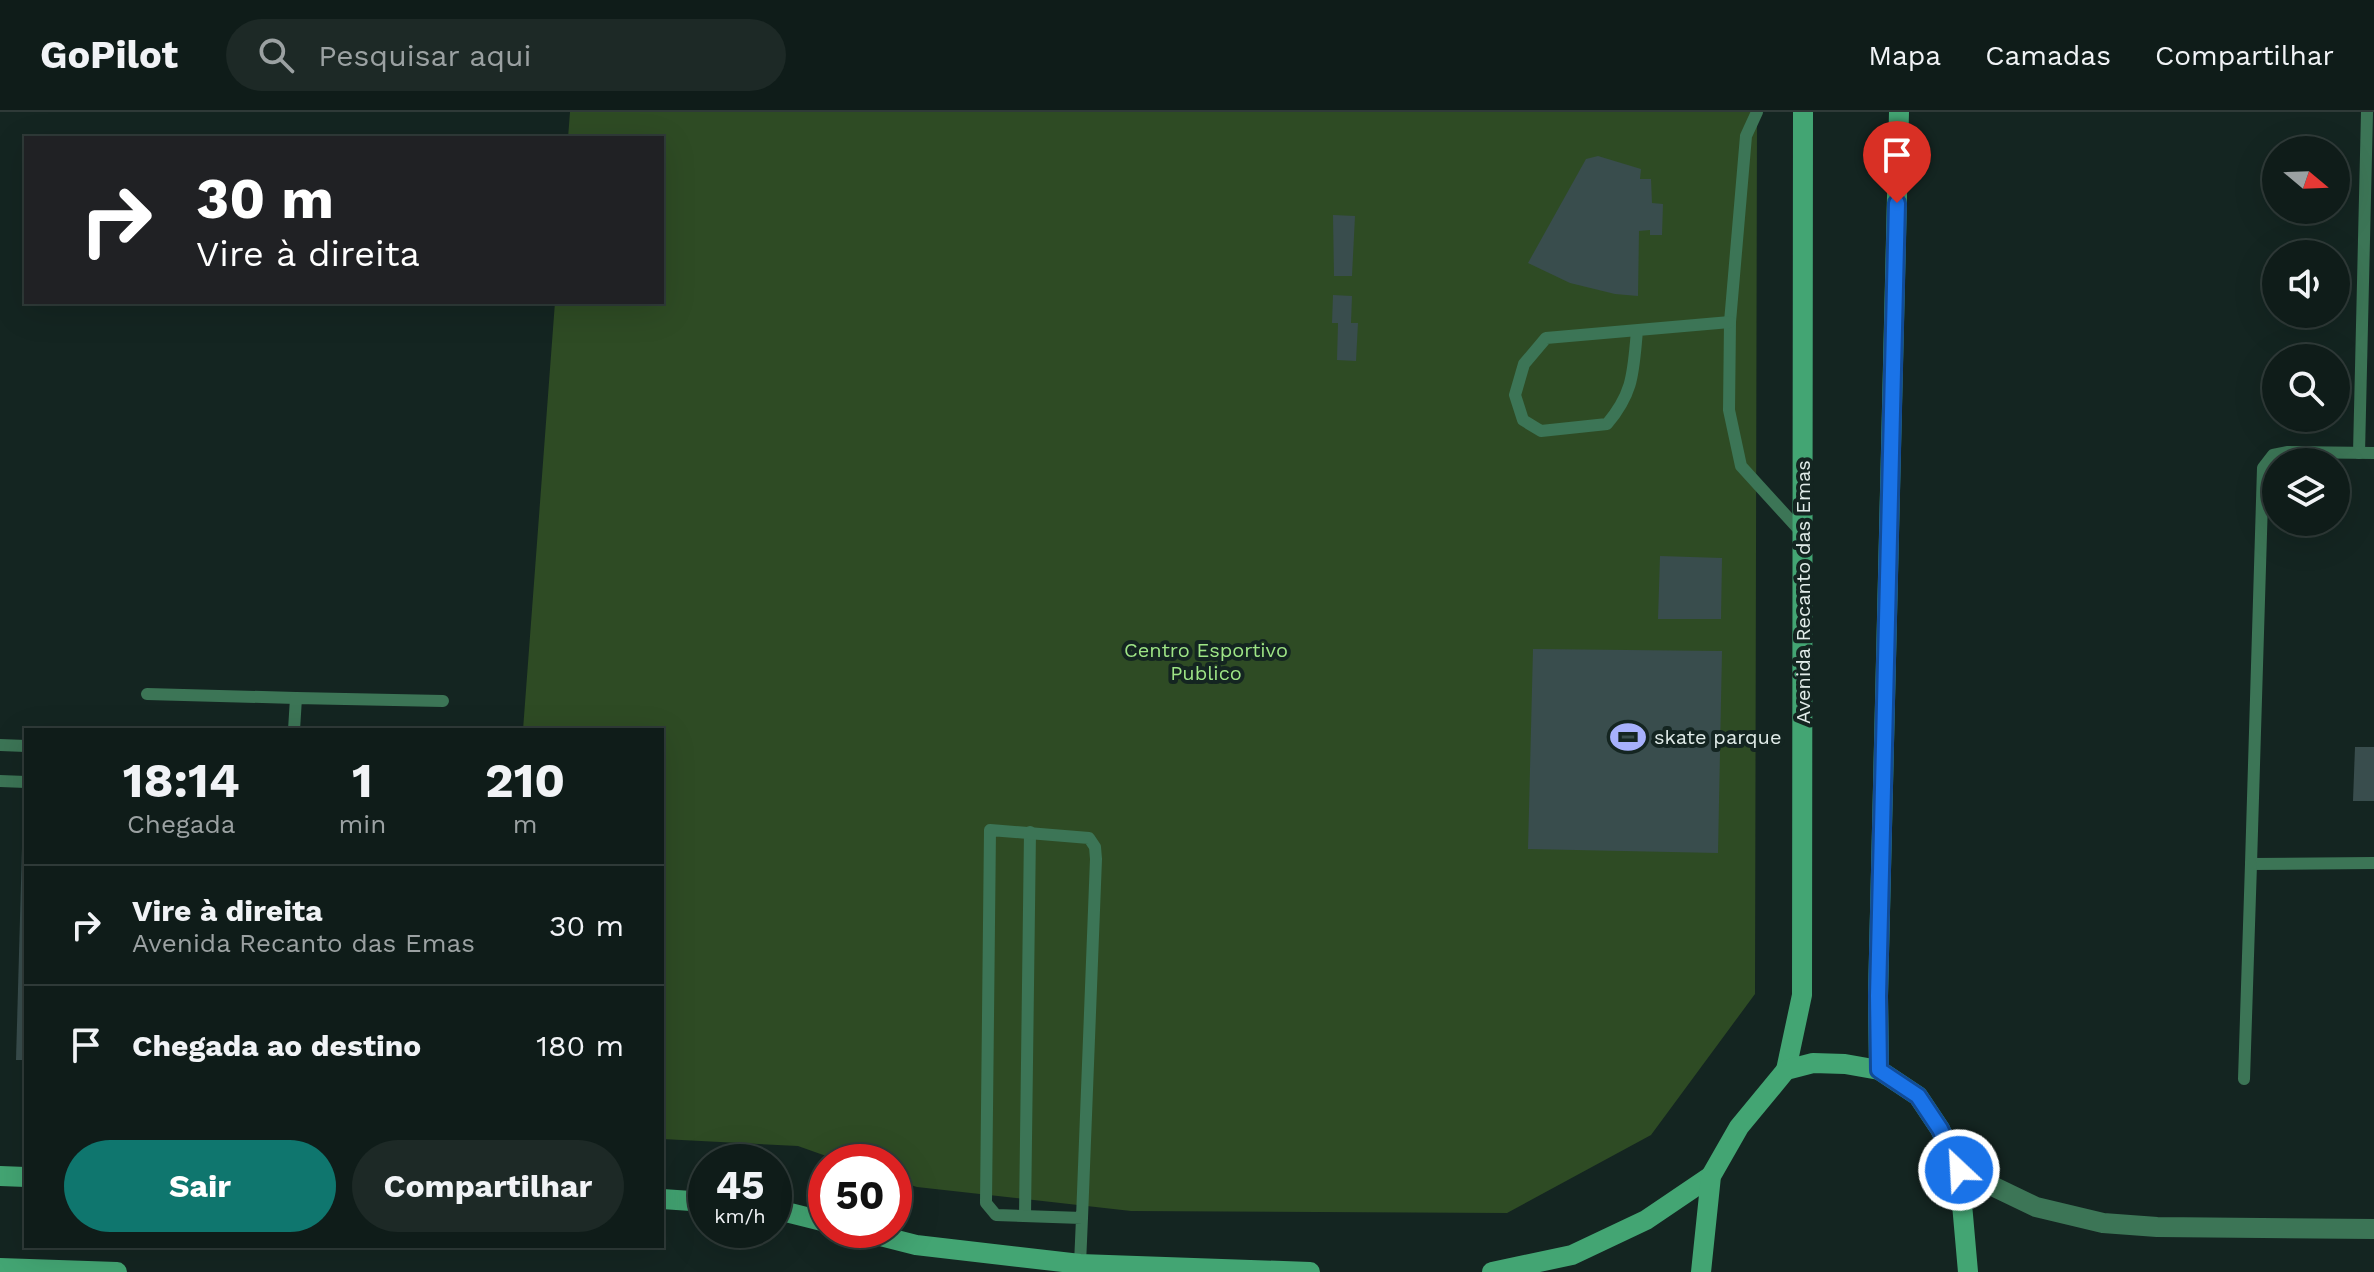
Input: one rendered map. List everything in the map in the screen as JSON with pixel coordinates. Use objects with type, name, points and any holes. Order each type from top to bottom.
[{"type":"main road","name":"Avenida Recanto das Emas","points":[[1786,1070],[1802,995],[1803,112]]},
{"type":"main road","points":[[1879,1070],[1878,996],[1899,112]]},
{"type":"main road","points":[[1701,1272],[1711,1176],[1739,1127],[1786,1070],[1813,1063],[1879,1070],[1918,1096],[1940,1129],[1959,1170],[1968,1272]]},
{"type":"main road","points":[[0,1176],[24,1177]]},
{"type":"main road","points":[[1492,1272],[1572,1255],[1646,1220],[1711,1176]]},
{"type":"main road","points":[[664,1199],[688,1201]]},
{"type":"main road","points":[[912,1244],[1080,1264],[1310,1272]]},
{"type":"main road","points":[[0,1268],[117,1272]]},
{"type":"street","points":[[1959,1170],[2036,1207],[2103,1223],[2157,1227],[2374,1229]]},
{"type":"lane","points":[[1757,112],[1746,136],[1730,322],[1729,410],[1741,466],[1803,534]]},
{"type":"lane","points":[[2359,453],[2367,384],[2367,112]]},
{"type":"lane","points":[[1637,331],[1633,377],[1624,404],[1607,424],[1541,431],[1523,420],[1515,395],[1524,364],[1546,338],[1730,322]]},
{"type":"lane","points":[[2244,1079],[2263,468],[2273,455],[2288,452],[2374,453]]},
{"type":"lane","points":[[147,694],[443,701]]},
{"type":"lane","points":[[294,728],[296,698]]},
{"type":"lane","points":[[0,745],[24,746]]},
{"type":"lane","points":[[0,781],[24,782]]},
{"type":"lane","points":[[1080,1264],[1082,1218],[1095,847],[1089,838],[990,830],[986,1203],[996,1215],[1082,1218]]},
{"type":"lane","points":[[1025,1216],[1030,832]]},
{"type":"lane","points":[[2251,864],[2374,863]]},
{"type":"green space","name":"Centro Esportivo Publico","points":[[570,112],[1757,112],[1755,994],[1651,1135],[1507,1213],[1131,1211],[912,1185],[912,1144],[808,1144],[808,1150],[792,1144],[664,1139],[664,728],[523,728],[555,304],[664,304],[664,136],[568,136]]},
{"type":"building","points":[[1598,156],[1641,169],[1640,179],[1651,179],[1652,203],[1663,204],[1662,235],[1650,235],[1650,230],[1639,231],[1638,296],[1570,283],[1528,263],[1586,159]]},
{"type":"building","points":[[1333,215],[1355,216],[1352,276],[1334,276]]},
{"type":"building","points":[[1333,295],[1352,296],[1351,323],[1358,323],[1356,361],[1337,360],[1338,323],[1332,323]]},
{"type":"building","points":[[1660,556],[1722,558],[1721,619],[1658,619]]},
{"type":"building","name":"skate parque","points":[[1533,649],[1722,651],[1718,853],[1528,849]]},
{"type":"building","points":[[2355,747],[2374,747],[2374,801],[2353,801]]},
{"type":"building","points":[[22,847],[24,847],[24,1060],[16,1060]]},
{"type":"place","name":"skate parque","points":[[1628,737]]},
{"type":"route","points":[[1897,203],[1878,996],[1879,1070],[1918,1096],[1940,1129],[1959,1170]]}]
